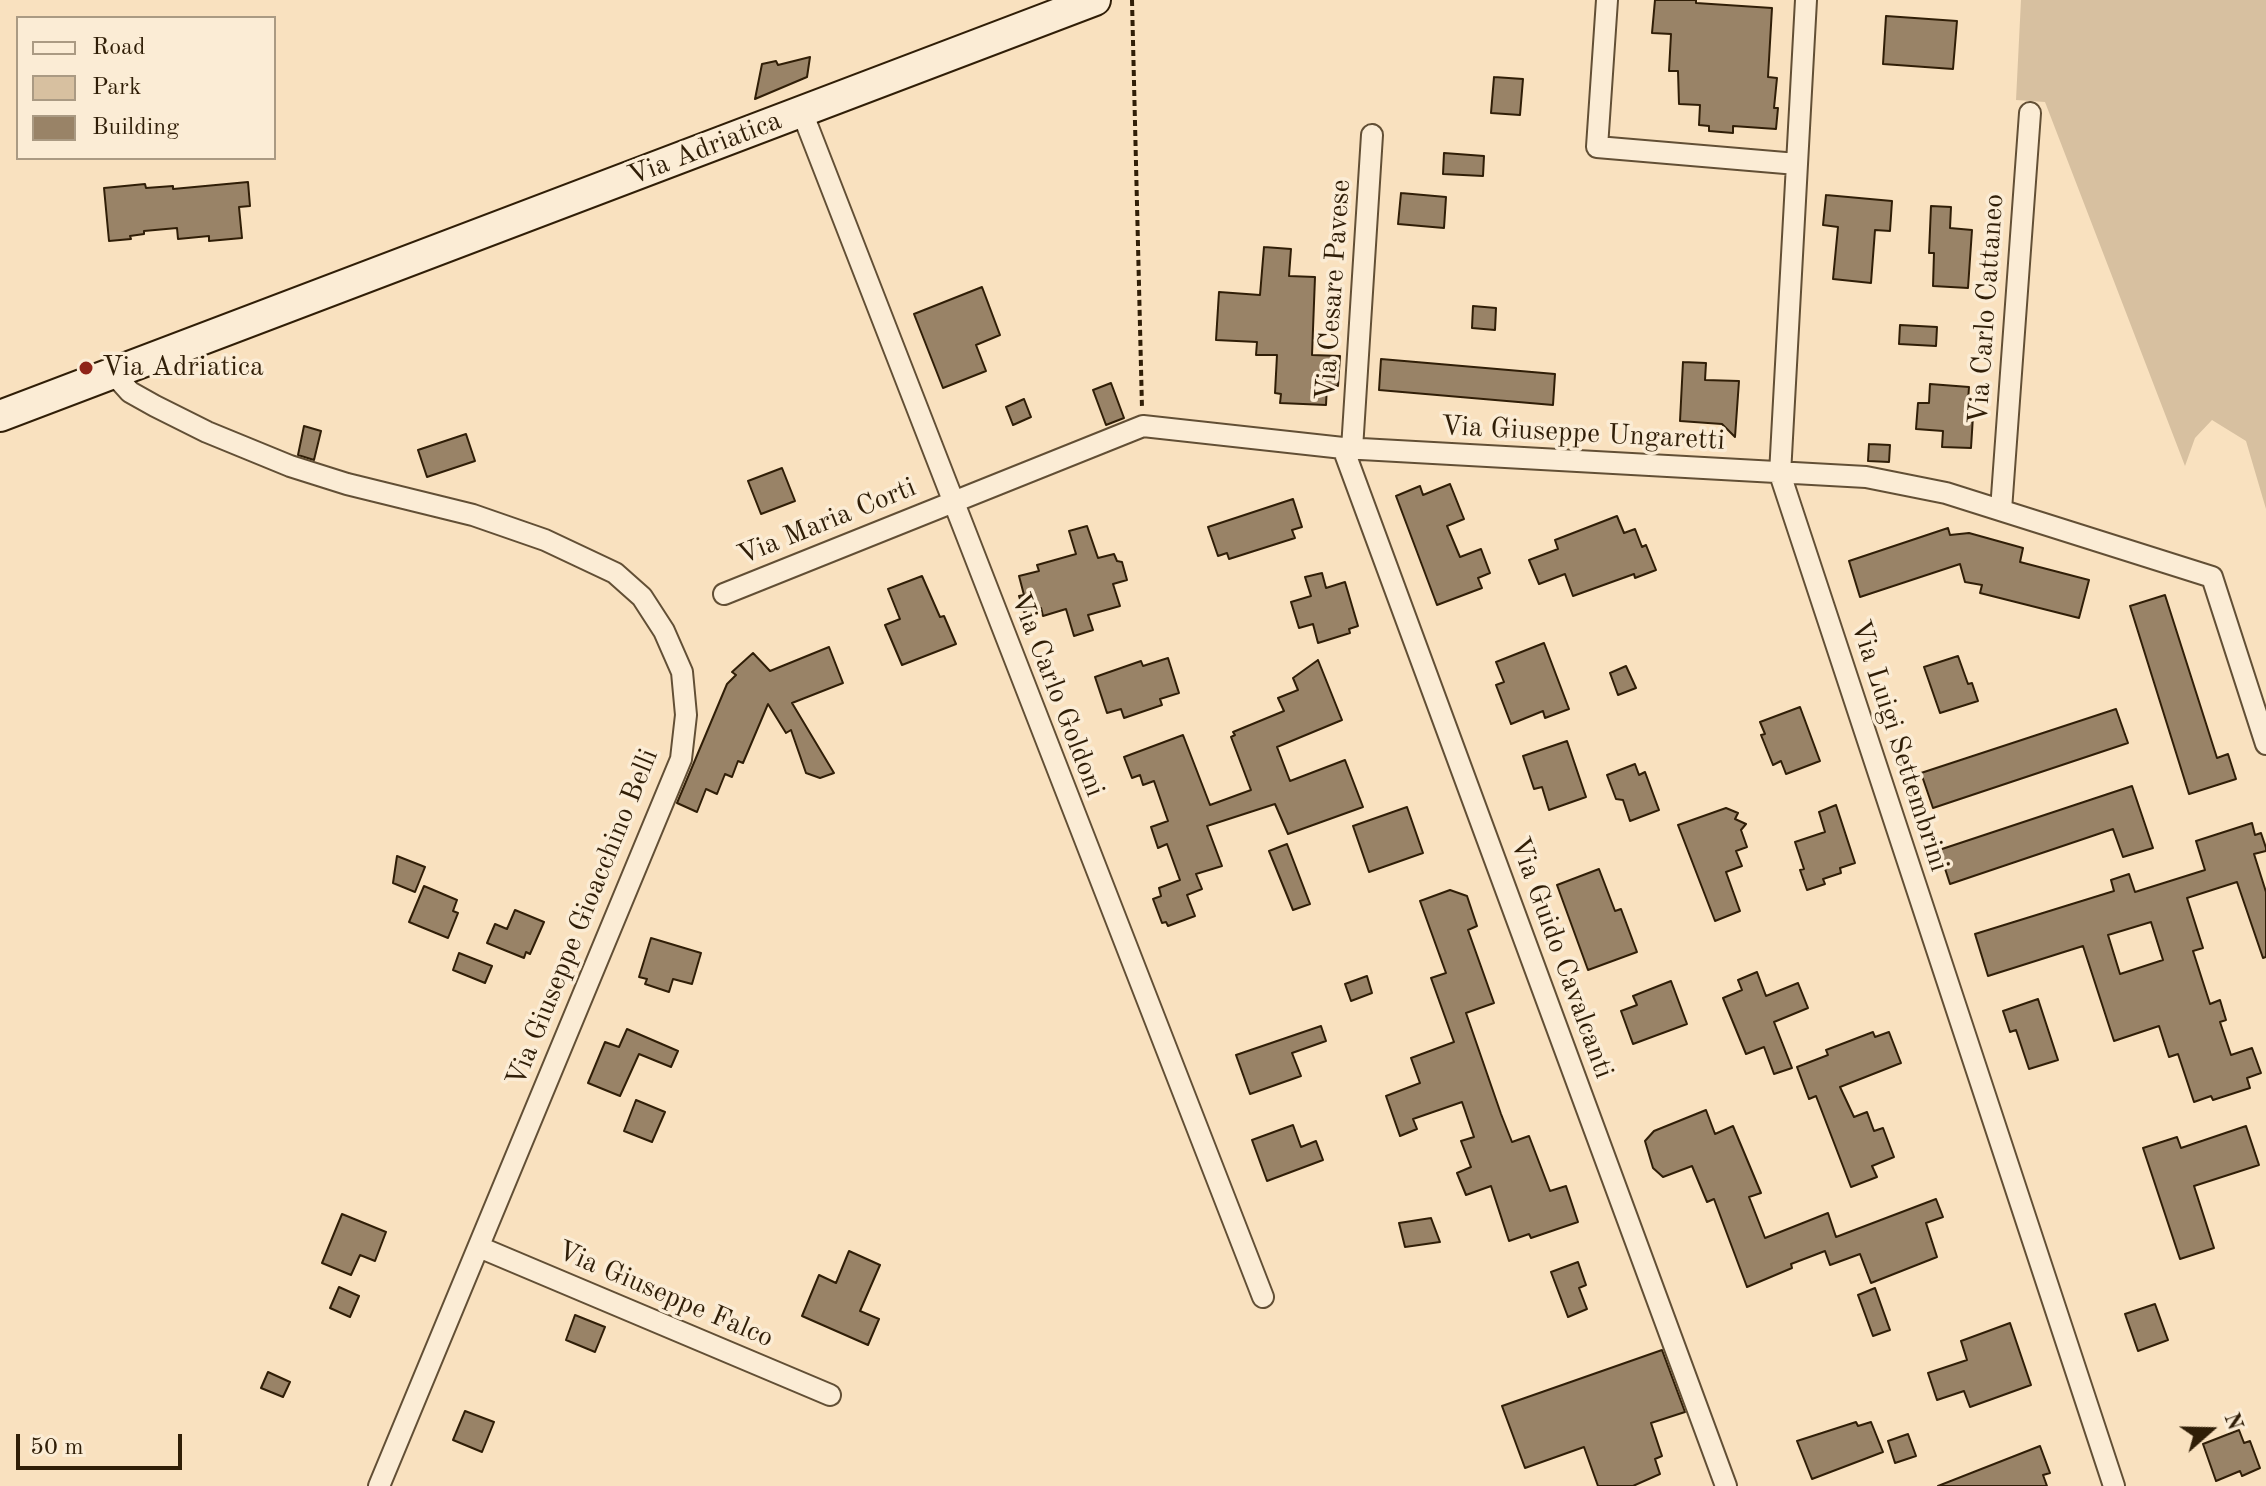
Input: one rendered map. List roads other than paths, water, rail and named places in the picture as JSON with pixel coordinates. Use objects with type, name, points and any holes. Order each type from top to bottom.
[{"type":"street","points":[[1035,23],[1062,0]]},
{"type":"street","name":"Via Adriatica","points":[[0,416],[1095,0]]},
{"type":"street","points":[[1607,0],[1597,147],[1797,164]]},
{"type":"street","name":"Via Luigi Settembrini","points":[[1806,0],[1780,474],[2114,1486]]},
{"type":"street","name":"Via Carlo Goldoni","points":[[802,112],[1263,1297]]},
{"type":"street","name":"Via Carlo Cattaneo","points":[[2001,510],[2030,113]]},
{"type":"street","name":"Via Cesare Pavese","points":[[1347,449],[1372,135]]},
{"type":"street","name":"Via Giuseppe Gioacchino Belli","points":[[112,372],[130,392],[155,406],[207,432],[290,466],[487,520],[545,540],[615,573],[642,597],[664,631],[682,672],[686,715],[681,759],[379,1486]]},
{"type":"street","name":"Via Giuseppe Ungaretti","points":[[952,502],[1143,426],[1347,449],[1866,477],[1946,493],[2212,577],[2266,744]]},
{"type":"street","name":"Via Guido Cavalcanti","points":[[1347,449],[1726,1486]]},
{"type":"street","name":"Via Maria Corti","points":[[724,594],[952,502]]},
{"type":"street","name":"Via Giuseppe Falco","points":[[479,1247],[830,1395]]},
{"type":"place","name":"Via Adriatica","points":[[86,368]]}]
